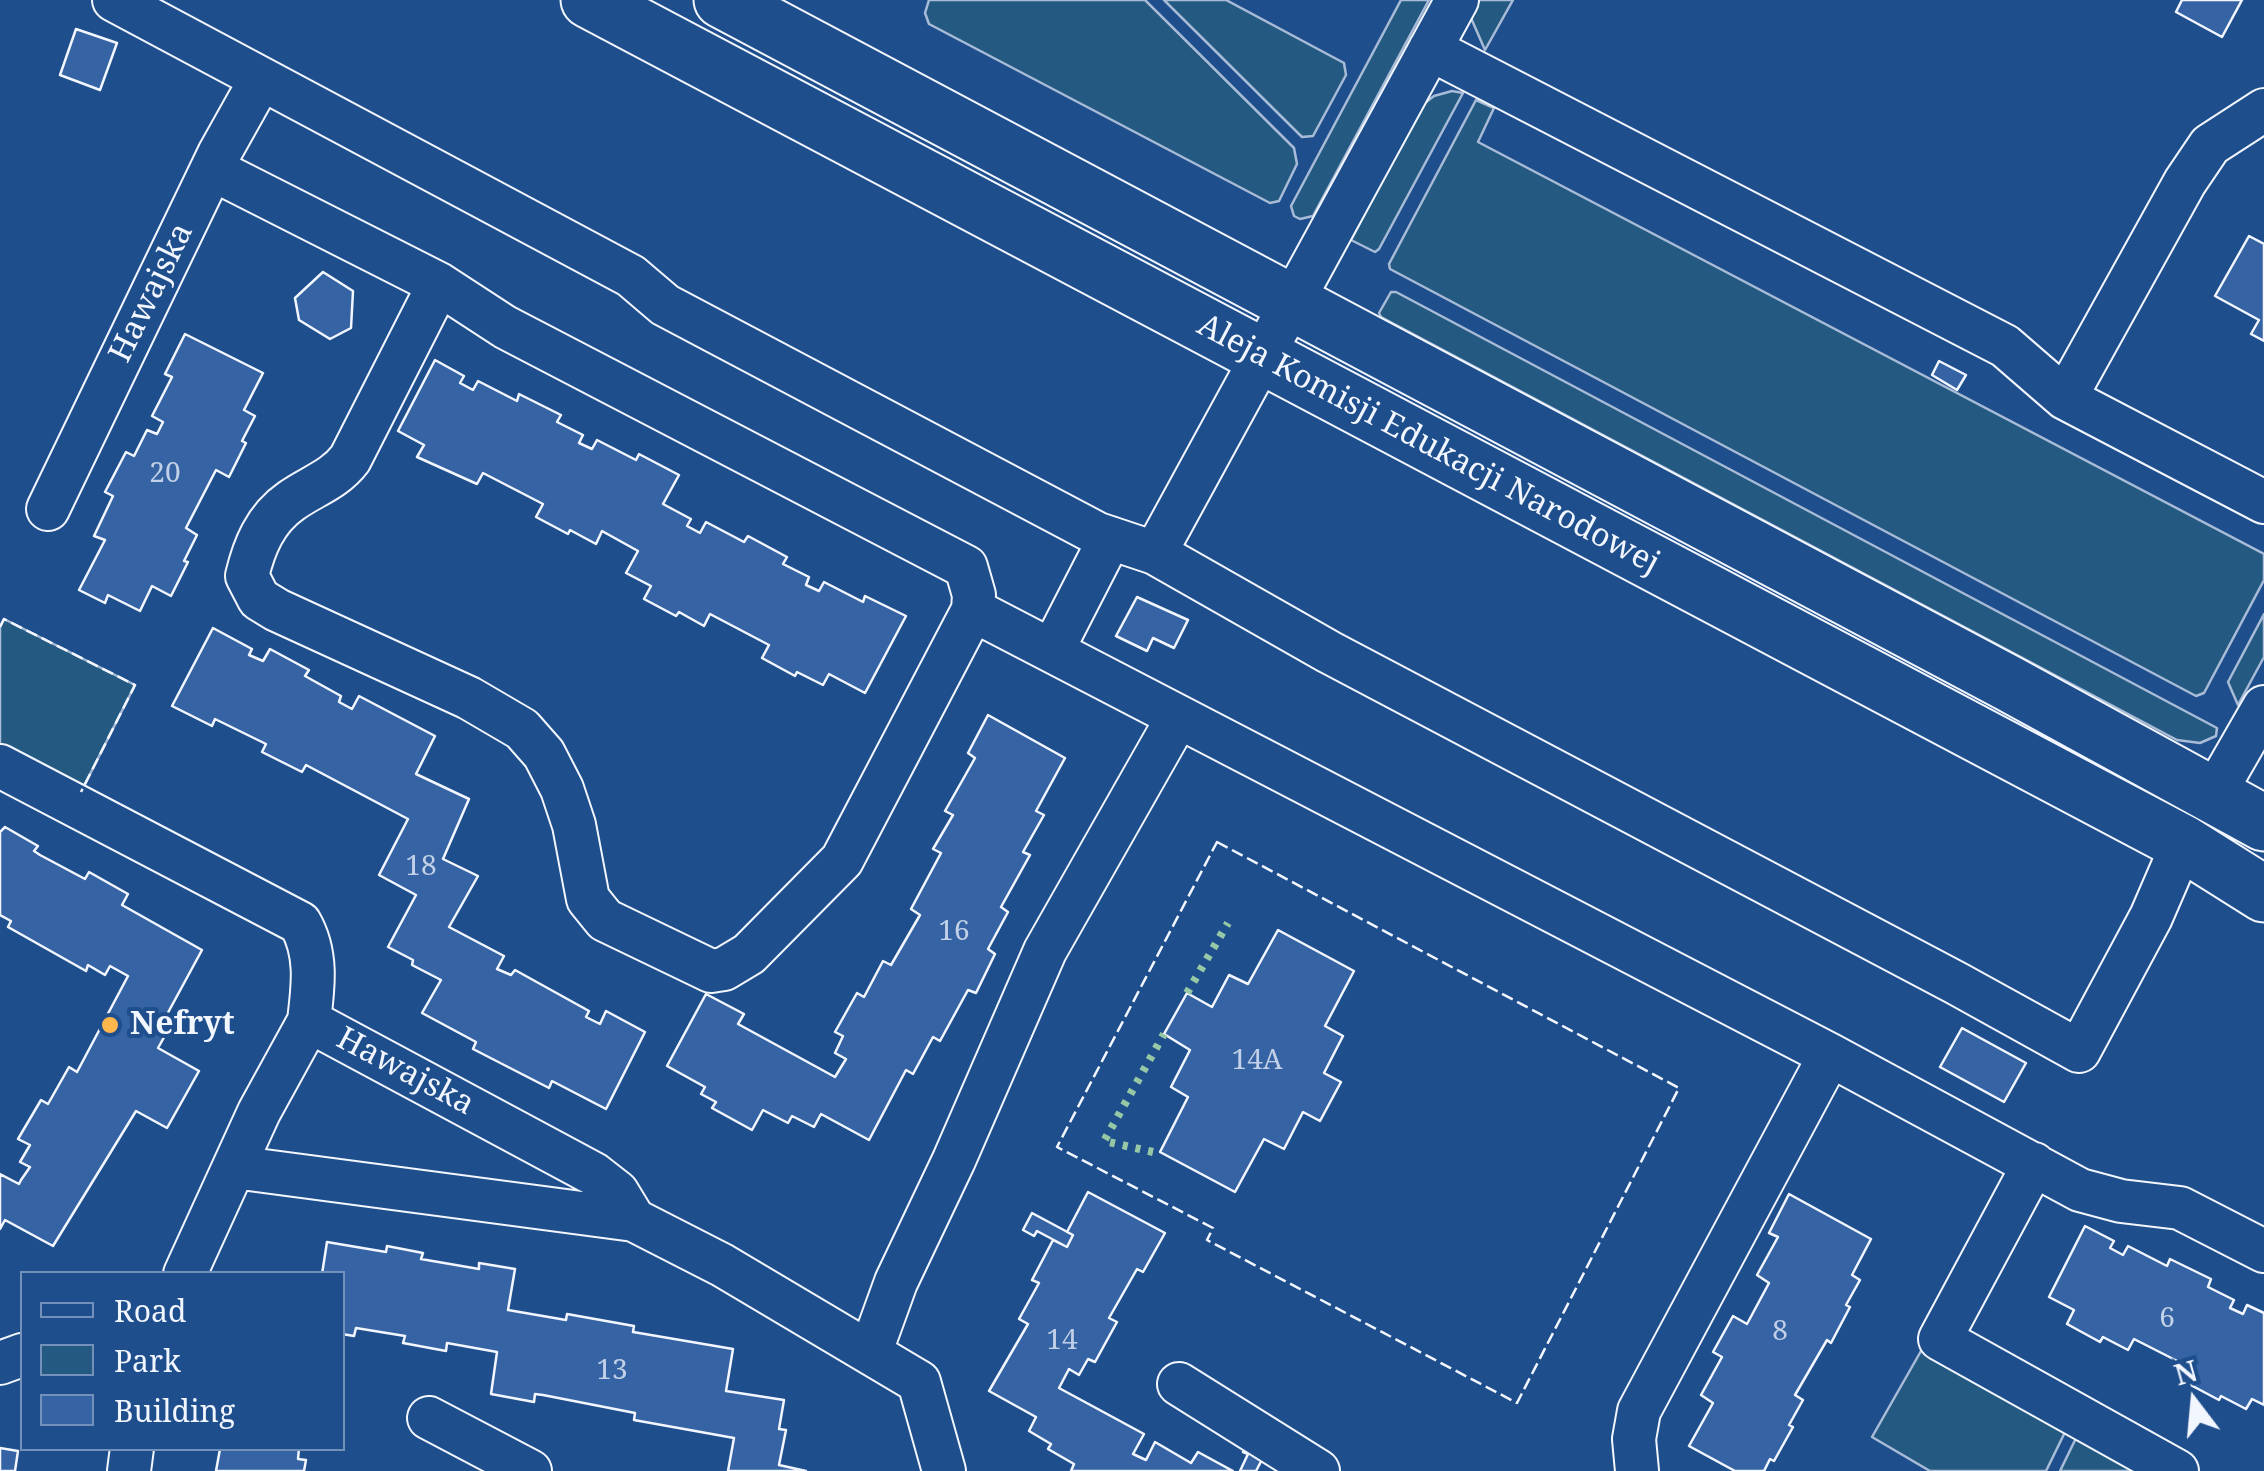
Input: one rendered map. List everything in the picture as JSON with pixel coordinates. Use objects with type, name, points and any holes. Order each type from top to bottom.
[{"type":"main road","name":"Aleja Komisji Edukacji Narodowej","points":[[589,0],[2183,843],[2264,894]]},
{"type":"main road","name":"Aleja Komisji Edukacji Narodowej","points":[[722,0],[2264,822]]},
{"type":"street","points":[[114,0],[631,276],[666,306],[1110,538],[1154,553],[1346,661],[1956,982],[2079,1051],[2152,917],[2183,843]]},
{"type":"street","points":[[1154,553],[1457,0]]},
{"type":"street","points":[[1430,50],[2004,346],[2065,398],[2264,502]]},
{"type":"street","name":"Hawajska","points":[[48,509],[212,168],[261,79]]},
{"type":"street","points":[[2065,398],[2185,182],[2210,146],[2264,110]]},
{"type":"street","points":[[212,168],[439,284],[505,328],[966,567],[974,595],[972,610],[842,860],[749,954],[724,970],[711,970],[605,920],[588,899],[574,826],[562,789],[544,754],[522,729],[469,698],[277,610],[259,598],[247,576],[253,550],[266,526],[288,502],[338,474],[350,459],[439,284]]},
{"type":"street","points":[[1052,652],[1110,538]]},
{"type":"street","points":[[972,610],[1830,1055],[2080,1190],[2122,1201],[2180,1208],[2264,1250]]},
{"type":"street","points":[[2214,794],[2264,707]]},
{"type":"street","points":[[871,1350],[896,1282],[1045,951],[1178,717]]},
{"type":"street","name":"Hawajska","points":[[0,766],[300,923],[311,952],[314,977],[309,1021],[594,1174],[617,1192],[634,1220],[722,1265],[871,1350],[918,1382],[944,1471]]},
{"type":"street","points":[[186,1271],[259,1112],[309,1021]]},
{"type":"street","points":[[1637,1471],[1634,1439],[1639,1411],[1830,1055]]},
{"type":"street","points":[[2034,1164],[1940,1340],[2177,1471]]},
{"type":"street","points":[[234,1167],[634,1220]]},
{"type":"street","points":[[1179,1384],[1318,1471]]},
{"type":"street","points":[[429,1418],[530,1471]]},
{"type":"green space","points":[[929,0],[1145,0],[1294,148],[1297,164],[1279,201],[1270,203],[929,24],[925,13]]},
{"type":"green space","points":[[1164,0],[1226,0],[1344,63],[1346,75],[1313,136],[1302,137]]},
{"type":"green space","points":[[1401,0],[1429,0],[1313,216],[1300,219],[1294,216],[1291,206]]},
{"type":"green space","points":[[1473,0],[1513,0],[1485,50],[1471,18]]},
{"type":"green space","points":[[1452,91],[1463,93],[1379,249],[1375,252],[1351,240],[1421,106],[1434,96]]},
{"type":"green space","points":[[1476,100],[1494,108],[1478,142],[2264,554],[2264,580],[2204,693],[2196,696],[1390,269],[1389,264]]},
{"type":"green space","points":[[1391,292],[2217,728],[2216,736],[2200,743],[2177,740],[1381,317],[1379,313]]},
{"type":"green space","points":[[2264,614],[2264,657],[2238,705],[2228,682]]},
{"type":"green space","points":[[4,619],[135,685],[81,792],[0,751],[0,627]]},
{"type":"green space","points":[[1921,1351],[1942,1353],[2069,1424],[2046,1471],[1930,1471],[1872,1437]]},
{"type":"green space","points":[[2079,1432],[2147,1471],[2060,1471]]},
{"type":"building","points":[[2182,0],[2242,0],[2222,37],[2176,12]]},
{"type":"building","points":[[76,29],[117,43],[100,90],[60,75]]},
{"type":"building","points":[[2249,236],[2264,244],[2264,341],[2251,334],[2259,320],[2215,296]]},
{"type":"building","points":[[323,272],[353,291],[351,328],[330,339],[299,320],[295,298]]},
{"type":"building","points":[[185,334],[263,373],[244,410],[255,416],[229,477],[216,470],[186,528],[197,535],[171,596],[152,586],[140,611],[108,595],[105,603],[79,590],[105,540],[94,536],[113,496],[105,492],[126,452],[134,456],[147,430],[157,434],[163,422],[152,416],[172,377],[165,374]]},
{"type":"building","points":[[435,360],[464,376],[460,383],[473,390],[478,381],[517,401],[519,394],[561,415],[557,422],[583,435],[579,443],[592,449],[597,440],[636,460],[639,454],[679,475],[663,504],[691,519],[687,526],[700,533],[706,522],[744,542],[748,536],[787,557],[783,564],[809,577],[806,585],[819,591],[824,582],[863,602],[865,596],[906,616],[865,693],[829,674],[823,685],[797,672],[795,676],[762,658],[769,645],[710,614],[704,626],[644,599],[651,586],[626,573],[638,551],[602,531],[596,544],[570,530],[568,534],[536,517],[543,504],[483,473],[477,484],[417,457],[424,445],[398,431]]},
{"type":"building","points":[[1939,361],[1966,375],[1957,390],[1932,375]]},
{"type":"building","points":[[1137,597],[1188,620],[1174,648],[1153,638],[1147,651],[1116,636]]},
{"type":"building","points":[[213,628],[252,649],[249,655],[263,661],[270,649],[309,670],[305,676],[341,696],[339,702],[352,709],[359,696],[435,736],[416,774],[469,799],[443,859],[478,876],[449,927],[504,956],[497,969],[511,975],[515,970],[589,1011],[586,1017],[600,1024],[606,1011],[645,1032],[606,1109],[552,1081],[549,1088],[473,1049],[476,1042],[422,1013],[441,980],[388,947],[416,895],[379,875],[408,819],[306,765],[302,772],[262,752],[266,744],[215,719],[212,726],[172,706]]},
{"type":"building","points":[[988,715],[1065,758],[1036,811],[1044,815],[1023,852],[1030,855],[1001,907],[1008,912],[988,949],[995,954],[976,993],[968,990],[940,1041],[933,1037],[913,1074],[906,1070],[869,1140],[821,1114],[814,1127],[792,1116],[788,1123],[763,1110],[752,1130],[712,1108],[716,1102],[701,1094],[705,1087],[667,1066],[706,994],[744,1014],[738,1024],[835,1077],[846,1059],[835,1053],[843,1036],[835,1032],[857,993],[864,997],[883,961],[891,965],[920,915],[911,909],[941,853],[933,849],[953,815],[945,811],[975,758],[968,753]]},
{"type":"building","points":[[5,827],[38,846],[34,851],[40,855],[85,879],[89,872],[128,894],[122,905],[202,950],[164,1020],[171,1025],[158,1048],[199,1071],[167,1128],[136,1111],[53,1246],[5,1220],[0,1229],[0,1174],[19,1184],[30,1167],[20,1162],[30,1145],[18,1139],[41,1100],[48,1104],[69,1067],[77,1072],[128,976],[110,966],[105,975],[88,965],[86,971],[8,927],[11,921],[0,915],[0,832]]},
{"type":"building","points":[[1278,930],[1354,971],[1325,1026],[1343,1036],[1324,1073],[1341,1082],[1320,1121],[1303,1112],[1284,1149],[1264,1139],[1235,1192],[1160,1152],[1188,1097],[1171,1087],[1190,1050],[1164,1034],[1187,993],[1212,1007],[1229,975],[1248,984]]},
{"type":"building","points":[[1962,1028],[2026,1063],[2004,1102],[1940,1067]]},
{"type":"building","points":[[1088,1192],[1165,1233],[1143,1272],[1137,1269],[1109,1318],[1117,1322],[1095,1362],[1088,1359],[1079,1375],[1069,1369],[1059,1388],[1144,1434],[1133,1454],[1146,1460],[1155,1442],[1191,1463],[1198,1452],[1233,1471],[1071,1471],[1074,1464],[1048,1449],[1051,1444],[1029,1431],[1036,1417],[989,1391],[1028,1324],[1019,1319],[1039,1283],[1032,1280],[1053,1240],[1067,1247],[1073,1235],[1067,1232]]},
{"type":"building","points":[[1789,1194],[1871,1239],[1852,1275],[1860,1280],[1846,1305],[1850,1307],[1795,1395],[1803,1400],[1774,1461],[1770,1459],[1764,1471],[1735,1471],[1689,1446],[1713,1403],[1701,1395],[1722,1357],[1713,1352],[1733,1316],[1747,1324],[1769,1283],[1757,1275],[1778,1237],[1769,1233]]},
{"type":"building","points":[[1032,1213],[1073,1235],[1067,1247],[1037,1231],[1034,1236],[1023,1230]]},
{"type":"building","points":[[2085,1226],[2114,1241],[2110,1248],[2123,1255],[2128,1246],[2167,1266],[2170,1259],[2211,1279],[2208,1287],[2234,1300],[2230,1308],[2243,1314],[2247,1305],[2264,1313],[2264,1405],[2252,1399],[2246,1409],[2221,1396],[2219,1400],[2185,1382],[2193,1369],[2134,1339],[2128,1350],[2103,1337],[2100,1342],[2067,1324],[2074,1310],[2049,1297]]},
{"type":"building","points":[[327,1242],[386,1252],[387,1246],[423,1253],[421,1259],[479,1269],[479,1263],[515,1269],[508,1310],[566,1320],[567,1314],[634,1326],[633,1332],[733,1349],[726,1391],[784,1400],[779,1429],[786,1430],[779,1465],[806,1471],[728,1471],[734,1438],[634,1420],[635,1413],[543,1395],[535,1394],[534,1402],[491,1394],[497,1352],[447,1343],[446,1351],[403,1343],[405,1336],[356,1328],[354,1336],[345,1334],[345,1271],[322,1271]]},
{"type":"building","points":[[1248,1442],[1266,1452],[1256,1471],[1240,1471],[1248,1454],[1243,1452]]},
{"type":"building","points":[[0,1448],[18,1451],[15,1471],[0,1471]]},
{"type":"building","points":[[220,1451],[299,1451],[298,1459],[306,1460],[304,1471],[216,1471]]},
{"type":"hedge","points":[[1187,993],[1228,923]]},
{"type":"hedge","points":[[1153,1152],[1104,1141],[1164,1034]]},
{"type":"fence","points":[[0,627],[4,619],[135,685],[81,792]]},
{"type":"fence","points":[[1217,842],[1679,1088],[1517,1403],[1207,1240],[1213,1228],[1057,1147],[1217,842]]},
{"type":"place","name":"Nefryt","points":[[110,1025]]}]
